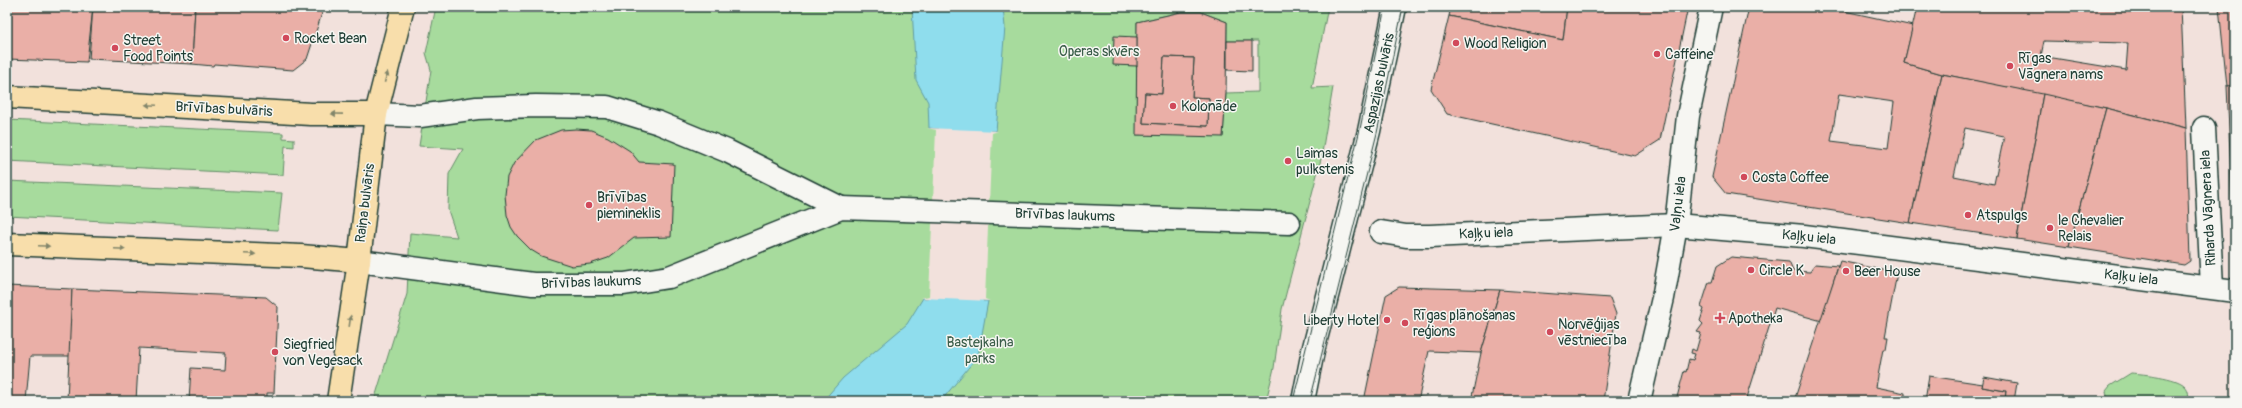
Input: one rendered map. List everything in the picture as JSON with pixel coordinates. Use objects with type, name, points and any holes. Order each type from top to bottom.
[{"type":"main road","name":"Raiņa bulvāris","points":[[338,401],[359,261],[376,114],[403,7]]},
{"type":"main road","name":"Brīvības bulvāris","points":[[7,97],[311,114],[376,114]]},
{"type":"main road","points":[[7,244],[294,256],[359,261]]},
{"type":"street","name":"Aspazijas bulvāris","points":[[1303,401],[1369,131],[1395,7]]},
{"type":"street","name":"Vaļņu iela","points":[[1639,401],[1658,326],[1676,225],[1688,116],[1711,7]]},
{"type":"street","name":"Brīvības laukums","points":[[440,112],[477,108],[529,106],[607,107],[659,123],[727,151],[841,208]]},
{"type":"street","name":"Brīvības bulvāris","points":[[376,114],[420,116],[440,112]]},
{"type":"street","name":"Riharda Vāgnera iela","points":[[2204,128],[2212,287]]},
{"type":"street","name":"Brīvības laukums","points":[[359,261],[533,284],[631,283],[669,277],[841,208],[1289,223]]},
{"type":"street","name":"Kaļķu iela","points":[[1381,232],[1412,236],[1676,225],[1804,236],[2235,291]]},
{"type":"green space","points":[[436,7],[1328,7],[1312,88],[1333,87],[1321,159],[1282,309],[1274,368],[1266,401],[374,401],[407,294],[410,233],[457,237],[448,210],[449,174],[463,149],[419,146],[431,70],[426,53]],"holes":[[[1181,12],[1201,12],[1227,22],[1227,41],[1258,41],[1258,92],[1226,93],[1223,136],[1137,135],[1137,22]]]},
{"type":"green space","points":[[7,120],[283,133],[283,138],[294,139],[294,147],[285,146],[283,175],[7,161]]},
{"type":"green space","points":[[7,181],[282,193],[278,230],[7,216]]},
{"type":"green space","points":[[2131,373],[2160,376],[2175,380],[2187,389],[2189,395],[2188,401],[2108,401],[2106,391],[2110,386]]},
{"type":"water","points":[[912,7],[1003,7],[1005,27],[996,131],[990,131],[983,301],[988,301],[978,356],[941,401],[823,401],[843,378],[907,324],[923,298],[931,298],[938,129],[929,128],[928,102],[916,80]]},
{"type":"pier","points":[[927,128],[998,131],[992,133],[985,299],[990,301],[921,298],[929,296],[936,130]]},
{"type":"building","points":[[7,7],[93,7],[87,62],[7,59]]},
{"type":"building","points":[[93,7],[195,7],[192,64],[89,59]]},
{"type":"building","points":[[195,7],[324,7],[307,59],[293,70],[214,64],[213,66],[192,64]]},
{"type":"building","points":[[1451,7],[1524,7],[1527,10],[1534,11],[1535,7],[1567,7],[1563,40],[1449,16]]},
{"type":"building","points":[[1567,7],[1688,7],[1660,140],[1635,156],[1447,114],[1431,89],[1449,16],[1563,40]]},
{"type":"building","points":[[1749,7],[1826,7],[1913,26],[1904,63],[1942,74],[1910,223],[1726,194],[1712,177]],"holes":[[[1839,94],[1894,102],[1888,148],[1831,141]]]},
{"type":"building","name":"Rīgas Vāgnera nams","points":[[1917,7],[2181,7],[2186,128],[2106,108],[1942,74],[1904,63]],"holes":[[[2044,41],[2128,43],[2126,70],[2041,56]]]},
{"type":"building","points":[[2219,7],[2235,7],[2235,86],[2227,86]]},
{"type":"building","points":[[1181,12],[1201,12],[1227,22],[1226,93],[1223,137],[1136,135],[1137,22]],"holes":[[[1164,57],[1194,58],[1192,97],[1209,98],[1208,126],[1143,123],[1145,93],[1162,94]]]},
{"type":"building","points":[[1114,36],[1137,37],[1137,66],[1113,65]]},
{"type":"building","points":[[1227,41],[1252,41],[1252,71],[1227,70]]},
{"type":"building","points":[[1164,57],[1194,58],[1192,97],[1209,98],[1208,126],[1143,123],[1145,93],[1162,94]]},
{"type":"building","points":[[1942,74],[2043,94],[2017,239],[1910,223]],"holes":[[[1965,128],[2004,136],[1994,184],[1954,176]]]},
{"type":"building","points":[[2227,86],[2235,86],[2235,154],[2230,154]]},
{"type":"building","points":[[2043,94],[2106,108],[2069,247],[2017,239]]},
{"type":"building","points":[[2106,108],[2186,128],[2190,261],[2184,265],[2069,247]]},
{"type":"building","name":"Brīvības piemineklis","points":[[561,130],[591,130],[608,137],[630,151],[639,162],[674,164],[671,237],[634,238],[608,258],[590,264],[572,266],[541,256],[531,250],[517,236],[511,227],[507,215],[505,195],[507,177],[514,163],[536,140]]},
{"type":"building","points":[[2230,154],[2235,154],[2235,271],[2234,271]]},
{"type":"building","points":[[1731,257],[1789,262],[1793,271],[1810,272],[1815,264],[1838,266],[1822,321],[1775,308],[1746,401],[1676,401],[1684,371],[1686,372],[1689,359],[1693,360],[1695,354],[1691,353],[1692,349],[1696,351],[1701,333],[1697,332],[1703,324],[1700,321],[1704,309],[1701,307],[1709,282],[1712,282],[1717,266]]},
{"type":"building","points":[[1840,261],[1897,273],[1885,337],[1888,337],[1886,349],[1883,349],[1876,387],[1905,393],[1905,401],[1794,401]]},
{"type":"building","points":[[7,286],[72,289],[70,356],[30,356],[26,401],[7,401]]},
{"type":"building","points":[[1399,287],[1500,290],[1481,353],[1429,351],[1419,397],[1448,401],[1364,401],[1386,295]]},
{"type":"building","points":[[72,289],[266,297],[278,307],[274,393],[267,393],[267,401],[189,401],[191,368],[225,370],[226,353],[139,348],[136,401],[67,401]]},
{"type":"building","points":[[1500,290],[1610,298],[1616,314],[1603,401],[1471,401],[1481,353]]},
{"type":"building","points":[[1929,376],[1983,384],[1982,387],[2006,391],[2005,401],[1925,401]]},
{"type":"building","points":[[1984,377],[2017,383],[2014,401],[2005,401],[2006,391],[1982,387]]},
{"type":"tram line","points":[[1293,401],[1360,129],[1385,7]]},
{"type":"tram line","points":[[1310,401],[1377,133],[1403,7]]},
{"type":"place","name":"Rocket Bean","points":[[286,38]]},
{"type":"place","name":"Wood Religion","points":[[1456,43]]},
{"type":"place","name":"Street Food Points","points":[[115,48]]},
{"type":"place","name":"Caffeine","points":[[1657,54]]},
{"type":"place","name":"Rīgas Vāgnera nams","points":[[2010,66]]},
{"type":"place","name":"Kolonāde","points":[[1173,106]]},
{"type":"place","name":"Laimas pulkstenis","points":[[1288,161]]},
{"type":"place","name":"Costa Coffee","points":[[1744,177]]},
{"type":"place","name":"Brīvības piemineklis","points":[[589,205]]},
{"type":"place","name":"Atspulgs","points":[[1968,215]]},
{"type":"place","name":"le Chevalier Relais","points":[[2050,228]]},
{"type":"place","name":"Circle K","points":[[1751,270]]},
{"type":"place","name":"Beer House","points":[[1846,271]]},
{"type":"place","name":"Apotheka","points":[[1720,318]]},
{"type":"place","name":"Liberty Hotel","points":[[1387,320]]},
{"type":"place","name":"Rīgas plānošanas reģions","points":[[1405,323]]},
{"type":"place","name":"Norvēģijas vēstniecība","points":[[1550,332]]},
{"type":"place","name":"Siegfried von Vegesack","points":[[275,352]]},
{"type":"park label","name":"Operas skvērs","points":[[1099,51]]},
{"type":"park label","name":"Bastejkalna parks","points":[[980,350]]}]
